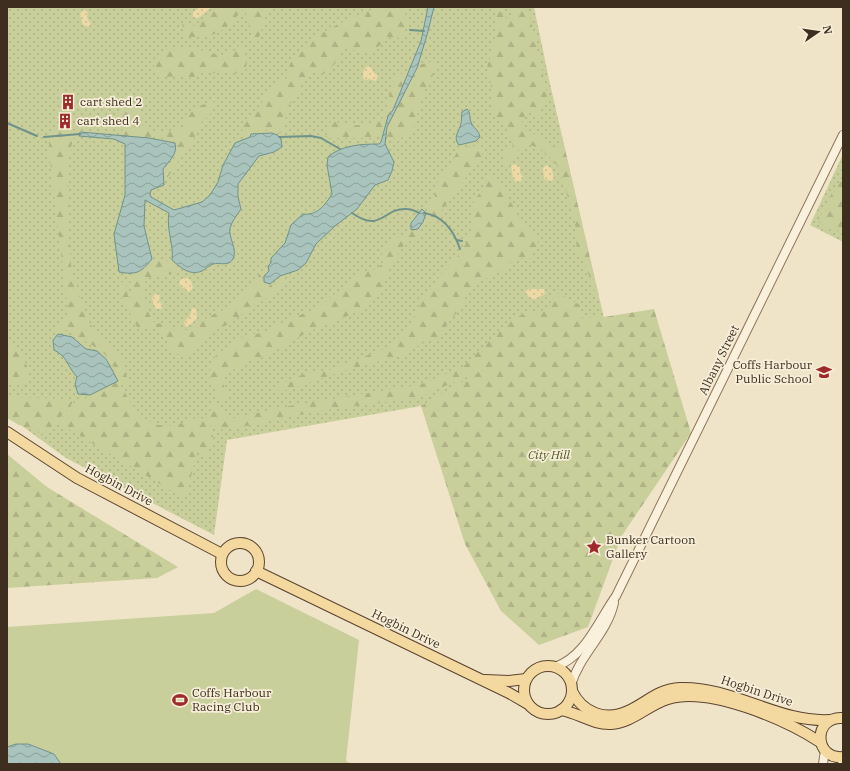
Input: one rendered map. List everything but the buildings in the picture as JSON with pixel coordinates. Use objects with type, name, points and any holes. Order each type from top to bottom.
[{"type":"main road","name":"Hogbin Drive","points":[[7,432],[77,478],[222,554]]},
{"type":"main road","points":[[233,544],[246,544],[251,547],[258,557],[256,571],[250,578],[244,580],[232,579],[222,570],[222,554],[233,544]]},
{"type":"main road","name":"Hogbin Drive","points":[[256,571],[528,704]]},
{"type":"main road","points":[[544,666],[555,667],[566,674],[572,688],[570,698],[561,710],[550,714],[543,714],[536,711],[528,704],[524,692],[526,678],[536,669],[544,666]]},
{"type":"main road","name":"Hogbin Drive","points":[[479,679],[509,681],[526,678]]},
{"type":"main road","name":"Hogbin Drive","points":[[572,688],[581,706],[588,711],[604,716],[627,712],[649,698],[664,691],[689,688],[730,694],[799,719],[838,718]]},
{"type":"main road","name":"Hogbin Drive","points":[[561,710],[575,713],[598,723],[613,724],[628,720],[658,702],[670,698],[680,696],[702,697],[724,701],[787,723],[822,746],[835,757],[843,757]]},
{"type":"main road","points":[[822,746],[822,729],[838,718]]},
{"type":"street","name":"Albany Street","points":[[555,667],[567,662],[581,648],[616,596],[843,135]]},
{"type":"street","name":"Albany Street","points":[[572,688],[580,662],[598,638],[613,610],[616,596]]},
{"type":"street","points":[[822,746],[823,764]]},
{"type":"green space","points":[[7,7],[534,7],[550,84],[604,318],[587,329],[421,406],[227,440],[214,535],[66,458],[7,415]]},
{"type":"green space","points":[[218,7],[278,7],[267,13],[257,43],[252,35],[244,9],[230,24],[219,32],[206,36],[185,37],[182,23],[194,26]]},
{"type":"green space","points":[[378,7],[400,7],[403,10],[407,21],[403,36],[397,38],[390,37],[373,51],[355,51],[348,46],[334,65],[327,71],[323,74],[314,71],[304,80],[295,98],[287,109],[282,133],[267,130],[251,131],[245,137],[241,137],[243,126],[259,108],[268,90],[287,78],[290,65],[298,53],[309,42],[337,25]]},
{"type":"green space","points":[[497,7],[500,7],[501,13],[509,21],[514,7],[528,7],[548,98],[538,116],[529,113],[521,119],[525,128],[556,149],[560,145],[561,132],[598,294],[596,297],[583,257],[577,253],[575,220],[558,166],[541,149],[530,145],[518,150],[512,160],[507,164],[505,163],[503,152],[513,146],[505,126],[497,118],[493,109],[490,77],[487,72],[487,67],[493,50],[496,27],[494,17]]},
{"type":"green space","points":[[241,43],[247,58],[246,67],[237,73],[203,73],[191,78],[179,76],[166,77],[154,73],[154,61],[169,49],[200,49],[208,54],[226,55],[235,50]]},
{"type":"green space","points":[[436,61],[432,78],[424,90],[414,128],[408,136],[396,139],[381,135],[371,138],[326,138],[327,129],[331,121],[351,125],[366,125],[379,120],[386,113],[391,87],[396,79],[412,68]]},
{"type":"green space","points":[[134,102],[143,115],[141,124],[145,128],[155,132],[167,132],[184,127],[186,117],[194,109],[204,104],[215,102],[212,112],[200,124],[193,140],[167,178],[163,179],[163,173],[176,156],[179,146],[168,139],[161,137],[144,137],[124,142],[121,111],[125,104]]},
{"type":"green space","name":"City Hill","points":[[59,127],[76,131],[80,134],[73,139],[68,161],[69,204],[67,220],[72,274],[88,320],[97,335],[118,353],[123,363],[127,378],[127,385],[121,385],[125,394],[136,410],[150,422],[159,425],[168,426],[179,424],[196,418],[208,420],[212,404],[223,409],[226,417],[229,419],[294,405],[419,385],[463,367],[513,317],[545,310],[557,293],[580,305],[581,312],[577,318],[604,317],[654,309],[691,433],[621,537],[588,627],[539,645],[501,611],[465,544],[421,406],[484,369],[418,398],[319,411],[232,429],[214,427],[209,422],[213,436],[211,446],[207,456],[198,450],[185,499],[57,422],[42,434],[19,425],[7,418],[7,397],[76,399],[58,420],[90,395],[118,381],[119,382],[111,362],[103,352],[67,330],[57,331],[52,334],[51,331],[65,320],[68,311],[49,152],[49,138],[51,131]]},
{"type":"green space","points":[[481,145],[483,150],[482,156],[444,207],[435,223],[428,222],[426,218],[427,209],[435,197],[435,188],[439,179],[447,172],[459,148]]},
{"type":"green space","points":[[843,154],[843,242],[810,225]]},
{"type":"green space","points":[[493,175],[505,191],[518,216],[540,237],[530,259],[519,258],[511,261],[506,269],[473,284],[458,311],[436,338],[423,343],[403,355],[340,372],[291,389],[280,391],[276,390],[280,385],[299,376],[326,371],[392,346],[410,326],[421,301],[430,287],[460,254],[470,234],[473,218],[471,210],[475,199],[482,191],[486,179]]},
{"type":"green space","points":[[843,181],[843,231],[825,229],[818,221],[833,191],[840,182]]},
{"type":"green space","points":[[420,228],[418,236],[405,243],[377,295],[367,308],[308,332],[264,357],[248,361],[223,376],[223,384],[229,400],[221,399],[217,395],[209,376],[211,362],[217,354],[246,335],[263,333],[290,319],[320,307],[364,271],[372,270],[381,265],[383,263],[380,257],[387,246],[400,236]]},
{"type":"green space","points":[[152,259],[158,261],[171,259],[180,272],[147,278],[143,289],[149,314],[154,322],[181,330],[187,330],[212,315],[230,307],[254,282],[265,267],[262,281],[264,286],[267,288],[278,280],[287,281],[272,295],[250,308],[231,323],[221,327],[186,355],[175,353],[159,331],[152,328],[138,329],[120,294],[121,282],[126,282],[128,296],[131,298],[133,294],[130,280],[133,274],[145,268]]},
{"type":"green space","points":[[7,338],[14,343],[30,371],[24,387],[10,383],[7,379]]},
{"type":"green space","points":[[7,454],[47,487],[178,567],[157,578],[7,588]]},
{"type":"green space","name":"Coffs Harbour Racing Club","points":[[256,589],[359,640],[346,761],[352,764],[7,764],[7,627],[214,613]]},
{"type":"sand","points":[[200,7],[212,7],[198,18],[193,17],[193,12]]},
{"type":"sand","points":[[83,10],[88,12],[87,18],[91,24],[89,27],[83,25],[80,14]]},
{"type":"sand","points":[[370,66],[374,73],[378,75],[376,81],[369,79],[365,80],[363,78],[363,72],[366,67]]},
{"type":"sand","points":[[514,164],[520,167],[520,173],[523,177],[521,181],[516,182],[513,178],[511,166]]},
{"type":"sand","points":[[546,165],[552,169],[554,179],[551,181],[544,179],[543,168]]},
{"type":"sand","points":[[188,278],[191,281],[193,288],[189,292],[185,290],[186,287],[182,288],[179,283],[181,279]]},
{"type":"sand","points":[[529,289],[544,289],[545,294],[535,299],[530,298],[525,292]]},
{"type":"sand","points":[[155,294],[160,295],[159,301],[163,306],[161,309],[156,309],[154,306],[152,298]]},
{"type":"sand","points":[[192,308],[196,309],[197,318],[186,327],[184,322],[190,316]]},
{"type":"water","points":[[428,7],[434,7],[417,68],[387,127],[385,144],[394,162],[388,180],[375,185],[357,209],[335,226],[316,244],[306,263],[298,270],[280,276],[270,284],[264,282],[264,276],[269,271],[268,266],[271,263],[271,258],[285,243],[291,225],[303,214],[312,213],[320,209],[332,194],[327,165],[328,157],[345,148],[359,145],[379,144],[381,142],[388,116],[393,110],[421,41]]},
{"type":"water","points":[[467,109],[470,120],[480,137],[476,141],[459,145],[456,137],[461,122],[462,112]]},
{"type":"water","points":[[80,132],[149,138],[175,143],[176,147],[174,154],[163,169],[164,185],[151,190],[150,194],[151,197],[174,210],[202,202],[210,195],[218,182],[223,165],[235,143],[250,137],[251,134],[272,133],[281,139],[282,147],[274,152],[259,156],[238,184],[238,197],[241,209],[233,220],[230,228],[234,255],[233,259],[229,263],[213,264],[202,271],[194,273],[182,268],[172,260],[172,248],[168,225],[169,213],[145,200],[144,226],[152,259],[138,272],[125,273],[119,272],[114,234],[125,195],[125,144],[114,139],[79,136]]},
{"type":"water","points":[[422,209],[426,213],[423,222],[418,229],[411,230],[411,223]]},
{"type":"water","points":[[58,334],[72,337],[86,349],[97,351],[106,359],[118,381],[90,395],[78,394],[75,384],[77,377],[65,359],[54,350],[53,340]]},
{"type":"water","points":[[16,744],[28,744],[54,754],[61,764],[7,764],[7,747]]},
{"type":"waterway","points":[[410,30],[424,31]]},
{"type":"waterway","points":[[7,123],[37,136]]},
{"type":"waterway","points":[[44,137],[80,134]]},
{"type":"waterway","points":[[279,137],[311,136],[321,138],[340,149]]},
{"type":"waterway","points":[[352,213],[362,219],[370,221],[382,218],[399,209],[410,209],[419,213]]},
{"type":"waterway","points":[[424,213],[437,217],[443,221],[455,236],[460,249]]},
{"type":"waterway","points":[[457,240],[462,241]]},
{"type":"place","name":"cart shed 2","points":[[68,102]]},
{"type":"place","name":"cart shed 4","points":[[65,121]]},
{"type":"place","name":"Coffs Harbour Public School","points":[[824,372]]},
{"type":"place","name":"Bunker Cartoon Gallery","points":[[594,547]]},
{"type":"place","name":"Coffs Harbour Racing Club","points":[[180,700]]}]
